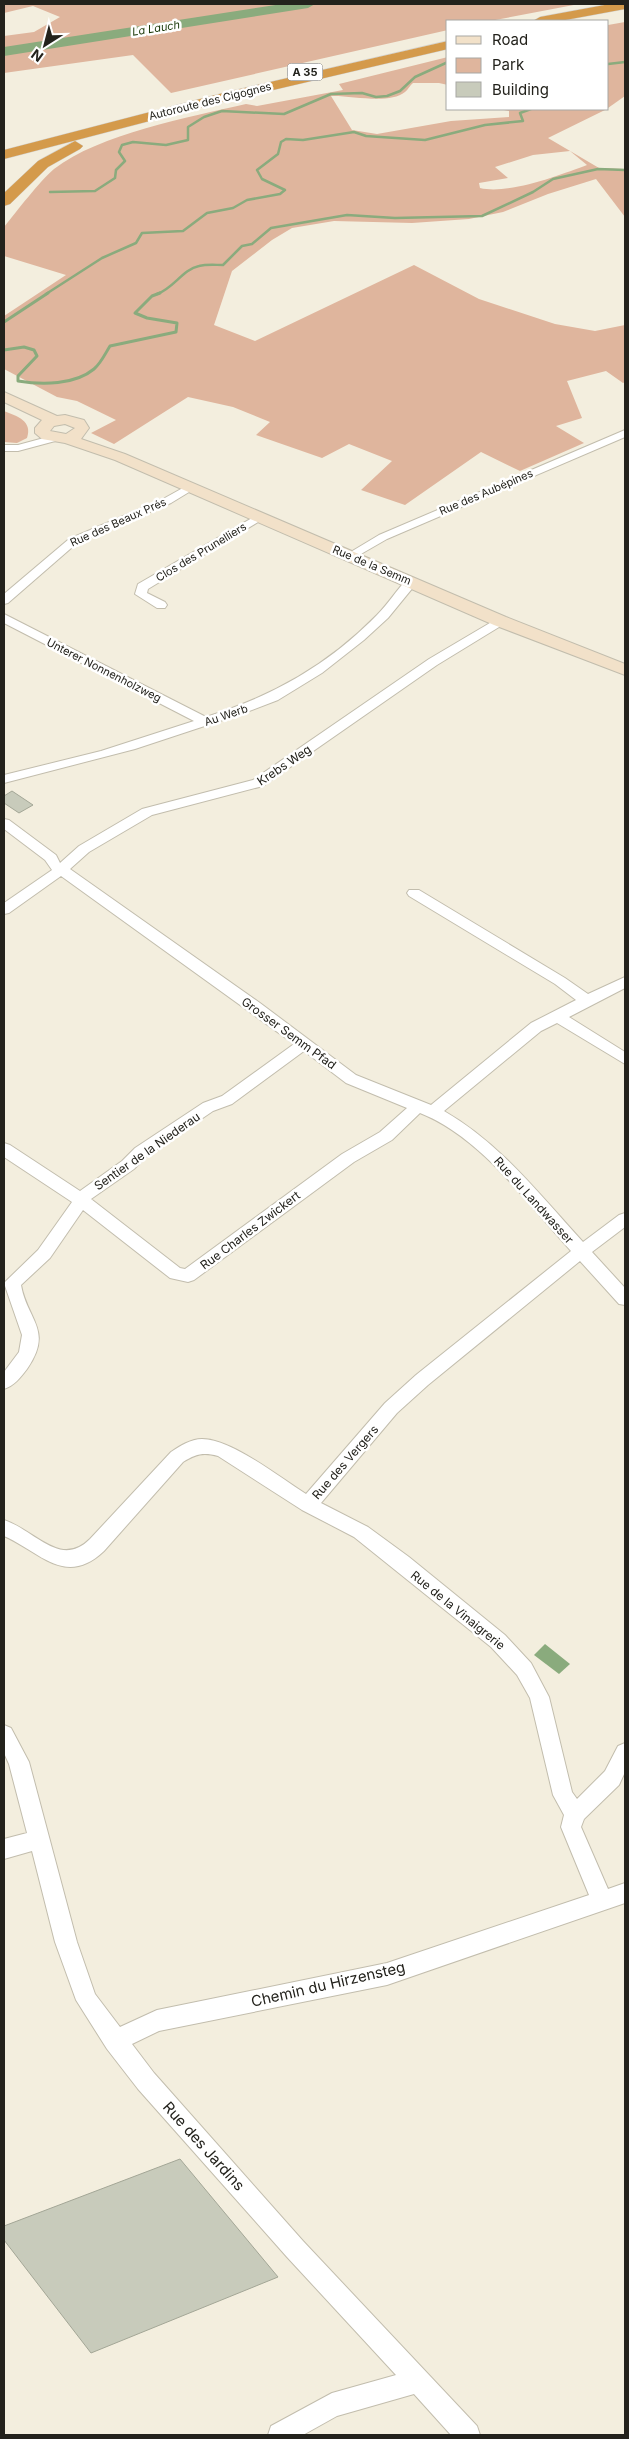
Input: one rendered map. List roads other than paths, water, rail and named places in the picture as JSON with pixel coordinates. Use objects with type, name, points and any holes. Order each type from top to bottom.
[{"type":"highway","points":[[545,20],[625,5]]},
{"type":"highway","points":[[572,20],[625,10]]},
{"type":"highway","name":"Autoroute des Cigognes","points":[[4,149],[83,126],[282,77],[446,40]]},
{"type":"highway","name":"Autoroute des Cigognes","points":[[4,156],[165,112],[446,45]]},
{"type":"highway","points":[[4,200],[30,175],[66,150],[165,112]]},
{"type":"highway","points":[[4,142],[83,126]]},
{"type":"main road","name":"Rue de la Semm","points":[[4,396],[51,430]]},
{"type":"main road","name":"Rue de la Semm","points":[[4,404],[51,430],[120,457],[500,620],[625,670]]},
{"type":"main road","name":"Rue de la Semm","points":[[51,430],[65,419],[75,421],[81,426],[80,432],[120,457]]},
{"type":"main road","points":[[51,430],[80,432]]},
{"type":"street","points":[[4,448],[31,444],[51,430]]},
{"type":"street","name":"Rue des Aubépines","points":[[350,556],[375,540],[625,433]]},
{"type":"street","name":"Rue des Beaux Prés","points":[[4,600],[73,541],[167,501],[190,487]]},
{"type":"street","name":"Clos des Prunelliers","points":[[161,604],[141,594],[142,588],[259,517]]},
{"type":"street","name":"Au Werb","points":[[4,779],[89,759],[205,722],[246,708],[295,685],[348,646],[381,618],[398,595],[411,582]]},
{"type":"street","name":"Unterer Nonnenholzweg","points":[[4,618],[205,722]]},
{"type":"street","name":"Krebs Weg","points":[[4,910],[61,870],[84,849],[147,812],[258,784],[433,662],[500,620]]},
{"type":"street","name":"Grosser Semm Pfad","points":[[4,823],[51,858],[54,865],[96,893],[140,927],[351,1079],[433,1112]]},
{"type":"street","points":[[414,893],[560,982],[586,1000]]},
{"type":"street","points":[[433,1112],[536,1027],[586,1000],[625,982]]},
{"type":"street","points":[[557,1016],[625,1059]]},
{"type":"street","name":"Sentier de la Niederau","points":[[4,1382],[29,1354],[32,1340],[28,1322],[8,1282],[44,1254],[81,1200],[89,1192],[128,1165],[141,1152],[208,1107],[227,1100],[304,1044]]},
{"type":"street","name":"Rue Charles Zwickert","points":[[4,1149],[81,1200],[176,1274],[188,1276],[348,1158],[362,1152],[410,1114],[418,1105]]},
{"type":"street","name":"Rue du Landwasser","points":[[433,1112],[462,1128],[491,1153],[625,1300]]},
{"type":"street","name":"Rue des Vergers","points":[[4,1528],[51,1556],[65,1559],[82,1557],[97,1545],[177,1457],[191,1447],[207,1445],[223,1450],[308,1505],[391,1408],[422,1380],[625,1219]]},
{"type":"street","name":"Rue de la Vinaigrerie","points":[[308,1505],[360,1532],[502,1644],[524,1669],[539,1697],[563,1795],[575,1814]]},
{"type":"street","name":"Rue des Jardins","points":[[4,1734],[19,1762],[66,1942],[87,2000],[115,2041],[152,2088],[295,2249],[468,2435]]},
{"type":"street","points":[[602,1900],[571,1827],[575,1814],[612,1778],[625,1752]]},
{"type":"street","points":[[4,1849],[40,1839]]},
{"type":"street","name":"Chemin du Hirzensteg","points":[[115,2041],[157,2021],[387,1974],[625,1893]]},
{"type":"street","points":[[280,2435],[332,2405],[418,2382]]},
{"type":"waterway","name":"La Lauch","points":[[4,52],[308,4]]},
{"type":"waterway","points":[[609,64],[625,62]]},
{"type":"waterway","points":[[50,192],[95,191],[115,178],[116,170],[125,161],[119,152],[122,145],[133,142],[166,145],[188,140],[188,127],[204,117],[222,111],[284,114],[331,94],[362,93],[376,97],[387,96],[400,91],[415,77],[446,63]]},
{"type":"waterway","points":[[46,294],[102,258],[136,243],[142,233],[183,231],[207,213],[233,208],[247,200],[280,194],[285,190],[262,179],[257,170],[278,154],[281,142],[286,139],[303,140],[354,132],[366,136],[425,140],[485,125],[523,121],[520,113],[528,110]]},
{"type":"waterway","points":[[157,294],[168,288],[193,268],[205,265],[223,265],[242,246],[252,244],[271,228],[347,215],[395,218],[482,216],[533,192],[553,179],[598,169],[625,170]]},
{"type":"waterway","points":[[4,322],[48,293]]},
{"type":"waterway","points":[[4,350],[24,347],[34,350],[37,356],[18,376],[18,381],[48,383],[77,378],[94,369],[110,346],[176,332],[177,323],[147,318],[135,313],[152,296],[160,293]]}]
